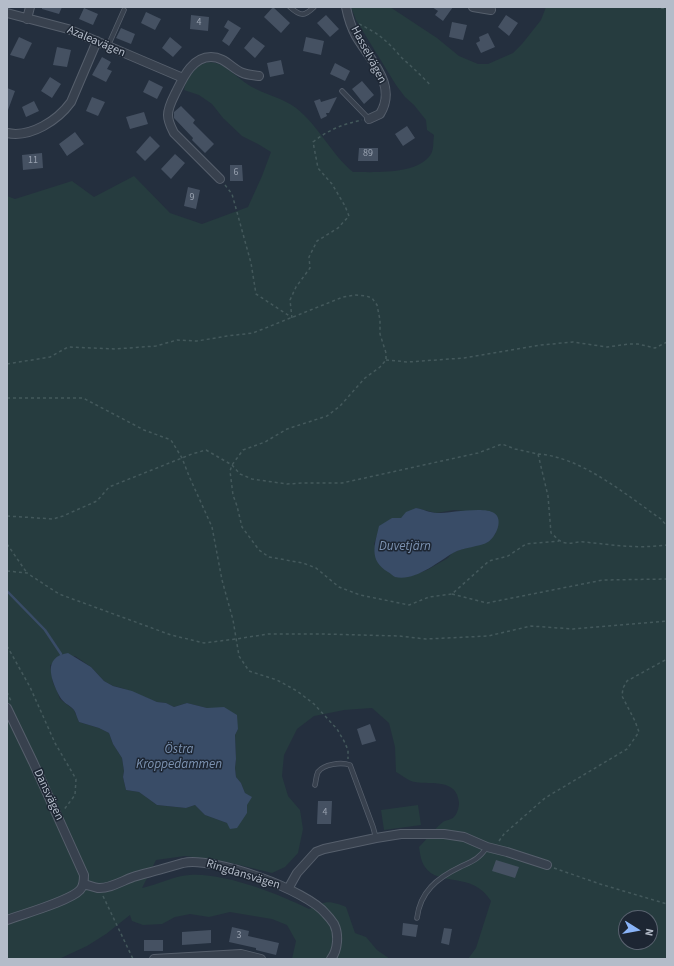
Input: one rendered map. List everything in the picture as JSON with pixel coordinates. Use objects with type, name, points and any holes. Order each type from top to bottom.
[{"type":"street","points":[[27,19],[30,7]]},
{"type":"street","name":"Hasselvägen","points":[[346,7],[356,35],[378,69],[387,92],[386,103],[380,114],[369,119]]},
{"type":"street","points":[[474,7],[491,10]]},
{"type":"street","name":"Azaleavägen","points":[[7,13],[68,29],[183,78]]},
{"type":"street","points":[[7,133],[14,134],[33,130],[56,118],[65,110],[71,102],[97,41]]},
{"type":"street","points":[[220,179],[174,133],[169,124],[168,117],[170,103],[190,68],[197,61],[204,58],[212,57],[222,59],[243,73],[259,76]]},
{"type":"street","name":"Dansvägen","points":[[7,708],[34,762],[82,867],[84,875],[83,884]]},
{"type":"street","points":[[288,889],[297,873],[316,852],[324,849],[401,834],[444,834],[464,837],[490,848],[547,865]]},
{"type":"street","name":"Ringdansvägen","points":[[99,888],[106,887],[134,876],[184,863],[200,862],[239,872],[288,889],[314,903],[323,911],[334,924],[336,930],[337,944],[331,959]]},
{"type":"street","points":[[7,920],[38,910],[72,895],[80,891],[83,884],[99,888]]},
{"type":"street","points":[[154,959],[241,954],[261,959]]},
{"type":"lane","points":[[290,7],[298,14],[303,15],[308,13],[314,7]]},
{"type":"lane","points":[[108,46],[124,10]]},
{"type":"lane","points":[[342,91],[369,119]]},
{"type":"lane","points":[[315,785],[316,776],[324,767],[337,764],[350,765],[376,838]]},
{"type":"lane","points":[[417,918],[420,903],[431,886],[452,872],[477,860],[490,848]]},
{"type":"path","points":[[655,7],[667,9]]},
{"type":"path","points":[[349,18],[374,31],[391,44],[402,58],[431,86]]},
{"type":"path","points":[[292,318],[290,300],[296,287],[310,268],[309,257],[317,241],[338,228],[349,216],[332,184],[318,168],[313,142],[325,132],[346,123],[369,119]]},
{"type":"path","points":[[220,179],[232,194],[251,262],[256,294],[292,318]]},
{"type":"path","points":[[7,364],[50,357],[68,347],[115,349],[156,346],[177,340],[197,341],[253,333],[343,297],[356,295],[366,296],[372,298],[377,305],[380,320],[380,334],[386,353],[386,360],[380,367],[365,378],[340,406],[327,416],[287,429],[265,442],[243,450],[232,465],[230,471],[233,495],[242,527],[259,550],[269,557],[303,563],[316,568],[339,587],[360,595],[409,605],[430,597],[452,594],[487,603],[603,580],[667,579]]},
{"type":"path","points":[[386,360],[408,362],[464,358],[541,345],[573,342],[607,346],[629,344],[655,348],[667,342]]},
{"type":"path","points":[[7,398],[83,398],[144,430],[171,440],[182,458],[212,527],[222,580],[233,620],[239,656],[249,671],[277,680],[297,691],[314,704],[336,729],[344,741],[348,750],[347,764]]},
{"type":"path","points":[[7,516],[53,519],[63,516],[97,501],[109,487],[206,450],[232,465],[240,474],[252,479],[287,484],[342,483],[478,453],[502,444],[515,449],[538,454],[552,455],[596,474],[661,520],[667,526]]},
{"type":"path","points":[[538,454],[548,496],[551,533],[559,541]]},
{"type":"path","points":[[452,594],[489,561],[508,556],[526,544],[559,541],[567,543],[582,542],[649,548],[667,545]]},
{"type":"path","points":[[7,544],[27,573],[59,594],[171,635],[204,643],[268,634],[399,636],[426,639],[488,636],[531,626],[573,628],[667,621]]},
{"type":"path","points":[[7,572],[27,573]]},
{"type":"path","points":[[7,646],[30,687],[55,743],[76,779],[75,795],[62,813]]},
{"type":"path","points":[[490,848],[545,798],[627,748],[639,732],[622,696],[623,688],[627,681],[667,659]]},
{"type":"path","points":[[547,865],[600,884],[667,904]]},
{"type":"path","points":[[99,888],[133,959]]},
{"type":"green space","points":[[351,7],[390,7],[437,38],[459,56],[478,64],[488,64],[513,53],[541,20],[546,7],[667,7],[667,959],[468,959],[476,948],[491,901],[484,892],[475,886],[466,882],[438,877],[431,873],[423,863],[419,847],[444,821],[455,816],[459,805],[457,795],[449,786],[436,783],[412,781],[396,772],[395,747],[389,723],[372,708],[344,710],[314,716],[297,729],[284,755],[282,776],[288,796],[300,810],[303,829],[298,853],[285,867],[272,873],[223,861],[185,856],[156,860],[142,888],[183,876],[203,875],[234,880],[250,885],[309,909],[327,902],[335,903],[346,907],[355,933],[366,937],[377,950],[390,959],[292,959],[296,941],[287,925],[272,919],[230,912],[209,917],[190,914],[175,917],[162,924],[143,925],[132,921],[130,915],[106,934],[87,946],[59,959],[7,959],[7,196],[15,199],[72,181],[94,197],[134,176],[170,213],[202,224],[248,207],[271,152],[242,136],[223,118],[212,104],[199,95],[184,90],[187,80],[193,72],[201,65],[208,62],[223,66],[252,87],[296,108],[312,123],[338,157],[353,172],[383,172],[406,169],[425,161],[431,154],[434,135],[427,130],[426,120],[396,85],[356,20]],"holes":[[[416,508],[436,513],[454,510],[465,511],[496,533],[488,542],[452,553],[448,558],[427,570],[407,577],[395,577],[374,544],[377,536],[392,518],[401,518]],[[75,656],[91,667],[104,681],[113,686],[174,707],[187,703],[207,708],[216,708],[238,729],[235,735],[235,768],[236,777],[241,783],[245,793],[247,813],[227,823],[205,815],[195,805],[186,808],[157,805],[139,792],[126,790],[123,777],[124,771],[122,758],[113,744],[109,733],[99,728],[79,722],[74,710],[60,699],[53,683],[50,665]]]},
{"type":"green space","points":[[418,805],[421,825],[384,830],[381,810]]},
{"type":"water","name":"Duvetjärn","points":[[416,508],[437,513],[475,510],[489,511],[497,516],[499,523],[498,528],[491,540],[485,544],[457,551],[426,570],[410,577],[395,577],[382,567],[375,557],[374,551],[379,526],[392,518],[401,518],[406,512]]},
{"type":"water","name":"Östra Kroppedammen","points":[[68,653],[91,667],[104,681],[113,686],[132,691],[157,702],[166,703],[174,707],[187,703],[207,708],[224,707],[237,715],[238,729],[235,735],[236,777],[241,783],[245,793],[252,797],[247,805],[247,813],[237,828],[230,829],[227,823],[205,815],[195,805],[186,808],[157,805],[139,792],[126,790],[123,777],[124,771],[122,758],[113,744],[109,733],[99,728],[79,722],[74,710],[61,699],[54,684],[51,670],[52,664],[60,655]]},
{"type":"building","points":[[42,7],[62,7],[59,14],[42,9]]},
{"type":"building","points":[[273,7],[290,23],[281,33],[264,17]]},
{"type":"building","points":[[432,7],[453,7],[443,21],[435,15],[438,11]]},
{"type":"building","points":[[84,8],[98,14],[93,25],[79,19]]},
{"type":"building","points":[[146,12],[161,19],[155,30],[141,23]]},
{"type":"building","points":[[191,15],[209,17],[208,31],[190,29]]},
{"type":"building","points":[[326,15],[339,29],[330,37],[317,23]]},
{"type":"building","points":[[506,15],[518,23],[509,36],[498,27]]},
{"type":"building","points":[[228,20],[241,28],[229,46],[222,41],[229,30],[224,27]]},
{"type":"building","points":[[452,22],[467,25],[463,40],[449,37]]},
{"type":"building","points":[[121,28],[135,34],[131,44],[116,38]]},
{"type":"building","points":[[488,33],[495,47],[481,53],[476,43],[480,41],[479,37]]},
{"type":"building","points":[[19,37],[32,43],[24,59],[10,55]]},
{"type":"building","points":[[170,37],[182,47],[173,57],[162,48]]},
{"type":"building","points":[[253,37],[265,46],[255,58],[244,48]]},
{"type":"building","points":[[306,37],[324,41],[321,55],[303,51]]},
{"type":"building","points":[[57,47],[71,50],[67,67],[53,65]]},
{"type":"building","points":[[102,57],[111,62],[107,69],[112,71],[106,82],[92,75]]},
{"type":"building","points":[[281,60],[284,74],[270,77],[267,63]]},
{"type":"building","points":[[335,63],[350,71],[345,81],[330,74]]},
{"type":"building","points":[[50,77],[61,84],[52,98],[41,91]]},
{"type":"building","points":[[149,80],[163,87],[157,99],[143,92]]},
{"type":"building","points":[[362,81],[374,95],[364,104],[352,89]]},
{"type":"building","points":[[7,88],[15,91],[8,110],[7,110]]},
{"type":"building","points":[[92,97],[105,102],[98,116],[86,111]]},
{"type":"building","points":[[337,97],[329,113],[326,113],[327,116],[321,119],[314,101],[320,99],[321,102]]},
{"type":"building","points":[[34,101],[39,111],[26,117],[22,107]]},
{"type":"building","points":[[181,106],[195,120],[193,123],[214,144],[205,153],[174,118],[174,112]]},
{"type":"building","points":[[144,112],[148,124],[130,129],[126,117]]},
{"type":"building","points":[[407,126],[415,138],[403,146],[395,134]]},
{"type":"building","points":[[75,132],[84,144],[67,156],[59,144]]},
{"type":"building","points":[[150,136],[160,146],[145,161],[136,152]]},
{"type":"building","points":[[359,148],[378,148],[378,161],[358,161]]},
{"type":"building","points":[[42,153],[43,168],[23,170],[22,155]]},
{"type":"building","points":[[175,154],[185,163],[171,179],[161,169]]},
{"type":"building","points":[[230,165],[242,165],[243,181],[230,181]]},
{"type":"building","points":[[188,187],[200,190],[196,209],[184,206]]},
{"type":"building","points":[[370,724],[376,741],[362,745],[357,729]]},
{"type":"building","points":[[318,801],[332,801],[331,824],[317,824]]},
{"type":"building","points":[[496,860],[519,867],[515,878],[492,871]]},
{"type":"building","points":[[403,923],[418,925],[416,937],[402,935]]},
{"type":"building","points":[[232,927],[249,931],[248,936],[279,943],[276,955],[256,950],[256,948],[229,942]]},
{"type":"building","points":[[444,928],[452,929],[449,945],[441,943]]},
{"type":"building","points":[[211,930],[211,943],[182,945],[182,932]]},
{"type":"building","points":[[144,940],[163,940],[163,951],[144,951]]},
{"type":"waterway","points":[[7,591],[45,630],[61,654]]}]
